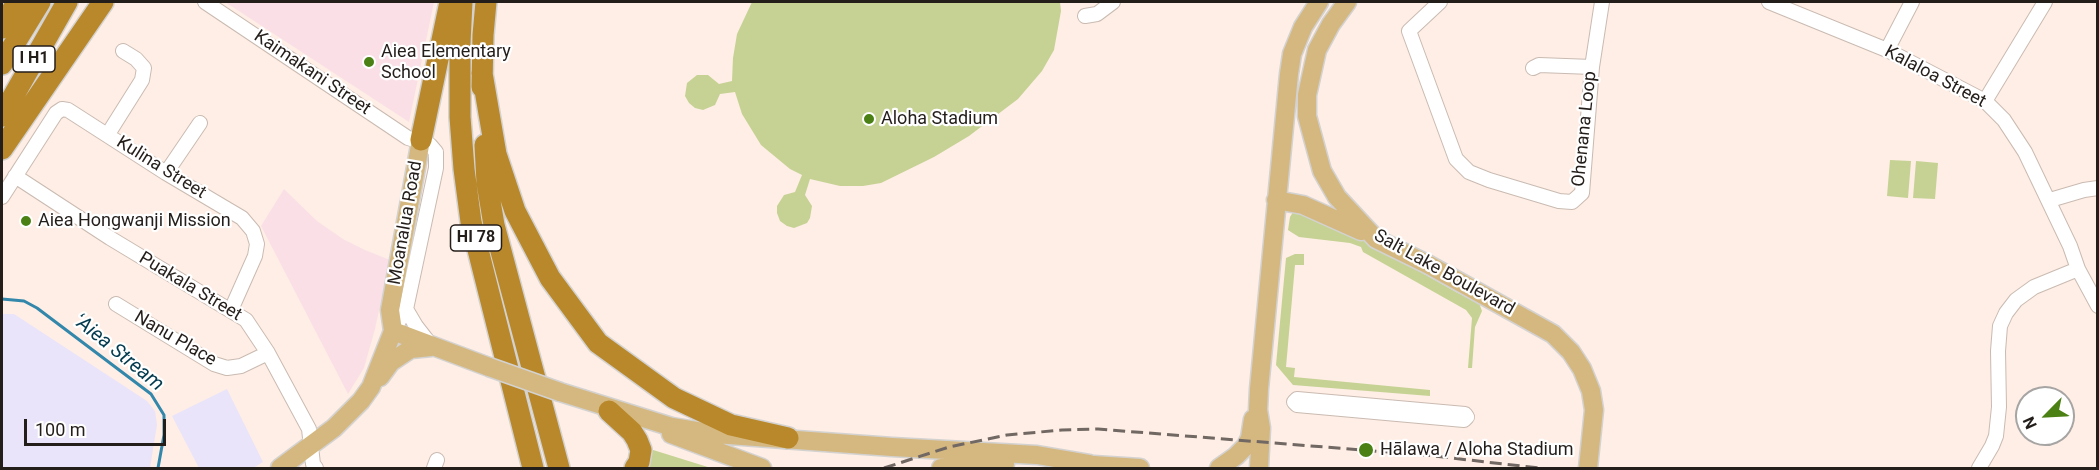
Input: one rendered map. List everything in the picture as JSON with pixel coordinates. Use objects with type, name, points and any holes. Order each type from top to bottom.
[{"type":"highway","points":[[2,28],[16,2]]},
{"type":"highway","name":"I H1","points":[[2,64],[40,2]]},
{"type":"highway","name":"I H1","points":[[2,116],[67,2]]},
{"type":"highway","points":[[2,149],[103,2]]},
{"type":"highway","points":[[420,140],[450,2]]},
{"type":"highway","name":"HI 78","points":[[462,2],[460,117],[471,222],[533,468]]},
{"type":"highway","name":"HI 78","points":[[486,2],[482,73],[487,183],[494,225],[550,395],[559,468]]},
{"type":"highway","points":[[482,73],[496,154],[515,211],[550,278],[598,343],[674,398],[731,424],[788,438]]},
{"type":"highway","points":[[550,395],[574,468]]},
{"type":"highway","points":[[609,411],[632,432],[637,440],[641,450],[639,462],[634,468]]},
{"type":"main road","points":[[1219,468],[1246,446],[1258,406],[1276,200],[1292,54],[1303,27],[1319,2]]},
{"type":"main road","name":"Salt Lake Boulevard","points":[[1347,2],[1331,24],[1317,50],[1307,95],[1307,116],[1322,171],[1336,197],[1377,239],[1553,334],[1571,352],[1582,369],[1591,391],[1594,410],[1589,467]]},
{"type":"main road","name":"Moanalua Road","points":[[280,468],[312,446],[361,401],[371,387],[393,332],[390,310],[420,140]]},
{"type":"main road","points":[[1276,200],[1319,210],[1377,239]]},
{"type":"main road","points":[[393,332],[489,366],[550,395],[609,411],[762,468]]},
{"type":"main road","points":[[371,387],[391,362],[400,355],[411,349],[433,347]]},
{"type":"main road","points":[[550,395],[672,427],[748,438],[788,438],[892,447],[1037,455],[1090,464]]},
{"type":"main road","points":[[1258,406],[1261,424],[1259,468]]},
{"type":"main road","points":[[941,468],[989,464],[1090,464],[1140,468]]},
{"type":"street","name":"Kaimakani Street","points":[[205,2],[408,138],[420,140]]},
{"type":"street","points":[[1085,16],[1097,14],[1113,2]]},
{"type":"street","name":"Ohenana Loop","points":[[1440,2],[1409,30],[1456,159],[1469,172],[1489,180],[1559,201],[1572,202],[1582,193],[1592,67],[1602,2]]},
{"type":"street","name":"Kalaloa Street","points":[[1769,2],[1887,50],[1985,101],[2015,134],[2050,201],[2078,269],[2097,306]]},
{"type":"street","points":[[1887,50],[1912,2]]},
{"type":"street","points":[[1985,101],[2045,2]]},
{"type":"street","points":[[108,134],[142,80],[144,68],[136,58],[123,51]]},
{"type":"street","points":[[1533,68],[1539,65],[1592,67]]},
{"type":"street","name":"Kulina Street","points":[[15,176],[62,109],[68,110],[108,134],[166,173],[242,218],[253,231],[257,244],[255,256],[231,310]]},
{"type":"street","points":[[166,173],[200,123]]},
{"type":"street","name":"Moanalua Road","points":[[393,332],[406,309],[438,158],[432,147],[420,140]]},
{"type":"street","points":[[2,197],[15,176]]},
{"type":"street","name":"Puakala Street","points":[[15,176],[110,238],[246,320],[258,335],[309,429],[316,468]]},
{"type":"street","points":[[2050,201],[2097,188]]},
{"type":"street","points":[[1979,468],[1996,436],[1999,407],[2000,326],[2006,313],[2016,300],[2034,287],[2078,269]]},
{"type":"street","name":"Nanu Place","points":[[116,304],[214,364],[227,368],[242,366],[268,353]]},
{"type":"street","points":[[406,309],[433,347]]},
{"type":"street","points":[[1297,399],[1466,414],[1467,418],[1464,420],[1297,405],[1294,402],[1297,399]]},
{"type":"shaded area","name":"Aiea Elementary School","points":[[225,2],[434,2],[409,122]]},
{"type":"shaded area","points":[[284,189],[317,221],[343,239],[390,260],[364,368],[348,394],[261,226]]},
{"type":"shaded area","points":[[2,314],[14,314],[147,401],[155,411],[157,425],[150,468],[2,468]]},
{"type":"shaded area","points":[[227,389],[263,462],[253,468],[199,468],[172,416]]},
{"type":"green space","name":"Aloha Stadium","points":[[752,2],[1060,2],[1061,11],[1054,50],[1042,71],[1018,99],[969,136],[934,157],[881,183],[840,186],[810,179],[805,195],[812,206],[810,218],[807,223],[794,228],[780,221],[777,206],[784,195],[795,192],[802,175],[790,169],[761,145],[742,114],[735,92],[720,94],[715,105],[703,110],[695,108],[685,96],[687,83],[697,75],[708,75],[719,84],[732,81],[737,34]]},
{"type":"green space","points":[[1890,160],[1911,161],[1908,198],[1887,196]]},
{"type":"green space","points":[[1916,161],[1938,163],[1935,199],[1913,198]]},
{"type":"green space","points":[[1300,208],[1354,234],[1479,303],[1482,311],[1475,327],[1472,368],[1468,368],[1472,318],[1466,310],[1363,252],[1361,247],[1350,243],[1299,237],[1288,230],[1290,217]]},
{"type":"green space","points":[[1295,254],[1304,254],[1304,265],[1295,265],[1286,367],[1295,368],[1294,377],[1430,390],[1430,396],[1293,385],[1276,365],[1286,258]]},
{"type":"green space","points":[[650,449],[711,468],[647,468],[650,461]]},
{"type":"waterway","name":"ʻAiea Stream","points":[[2,299],[24,301],[37,308],[151,394],[164,415],[164,435],[158,468]]},
{"type":"railway","points":[[884,468],[949,447],[1007,435],[1098,429],[1425,455],[1539,468]]},
{"type":"place","name":"Aiea Elementary School","points":[[369,62]]},
{"type":"place","name":"Aloha Stadium","points":[[869,119]]},
{"type":"place","name":"Aiea Hongwanji Mission","points":[[26,221]]},
{"type":"place","name":"Hālawa / Aloha Stadium","points":[[1366,450]]}]
